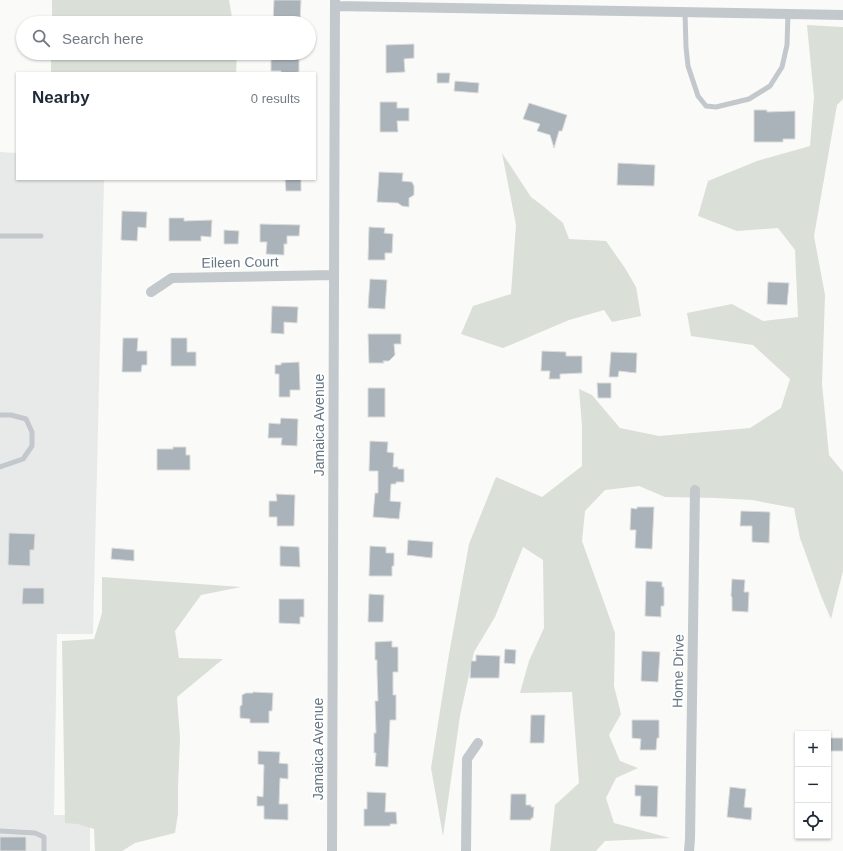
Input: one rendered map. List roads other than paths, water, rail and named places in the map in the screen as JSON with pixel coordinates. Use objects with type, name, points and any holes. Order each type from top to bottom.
[{"type":"street","points":[[335,3],[843,15]]},
{"type":"street","name":"Jamaica Avenue","points":[[332,851],[335,3]]},
{"type":"street","name":"Eileen Court","points":[[152,292],[172,278],[334,275]]},
{"type":"street","name":"Home Drive","points":[[689,851],[694,490]]},
{"type":"street","points":[[466,851],[466,759],[478,743]]},
{"type":"lane","points":[[684,12],[688,66],[698,96],[706,106],[716,107],[749,99],[770,86],[782,67],[787,45],[788,14]]},
{"type":"lane","points":[[0,236],[41,236]]},
{"type":"lane","points":[[0,415],[11,415],[26,418],[32,432],[32,446],[23,459],[0,467]]},
{"type":"lane","points":[[0,831],[35,833],[44,837],[44,851]]}]
